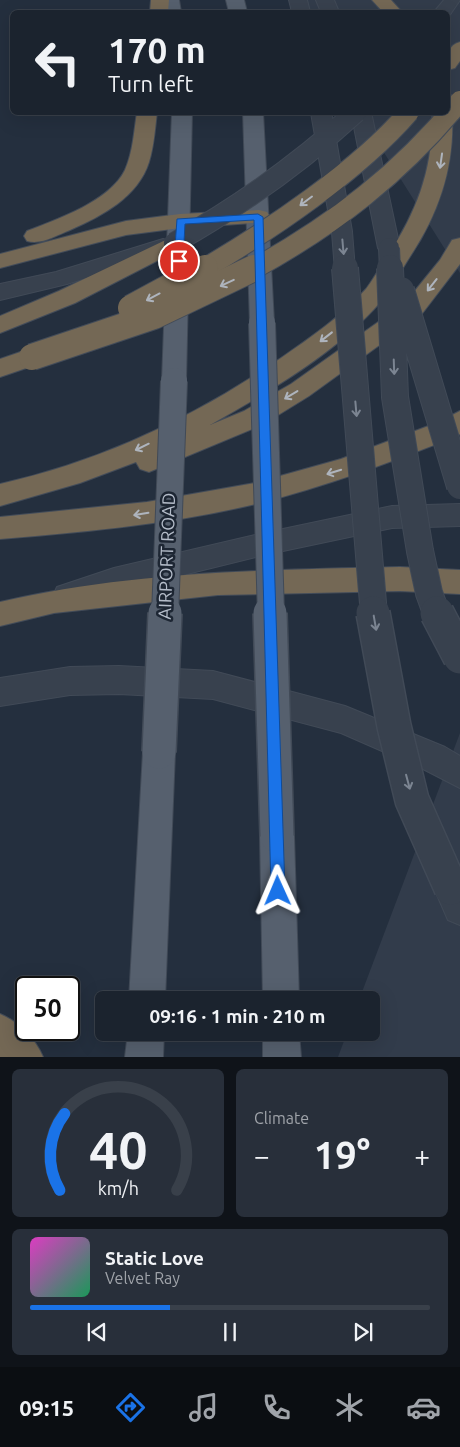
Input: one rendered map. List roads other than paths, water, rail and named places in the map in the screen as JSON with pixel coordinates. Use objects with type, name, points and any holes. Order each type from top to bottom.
[{"type":"highway","points":[[381,0],[391,10]]},
{"type":"highway","points":[[450,61],[460,48]]},
{"type":"highway","points":[[450,113],[460,101]]},
{"type":"highway","points":[[0,247],[67,223],[92,211],[113,196],[132,176],[141,148],[146,115]]},
{"type":"highway","points":[[32,357],[150,299],[246,244],[348,169],[400,123],[406,115]]},
{"type":"highway","points":[[34,488],[134,450],[228,403],[278,373],[348,320],[379,287],[414,234],[434,193],[442,159],[442,115]]},
{"type":"highway","points":[[0,368],[170,310],[235,279],[307,238],[360,199],[414,154],[448,115]]},
{"type":"highway","points":[[0,261],[126,228],[177,232],[258,217]]},
{"type":"highway","points":[[0,325],[66,297],[177,232]]},
{"type":"highway","points":[[0,495],[136,466],[253,418],[300,390],[413,309],[448,265],[460,245]]},
{"type":"highway","points":[[0,528],[110,518],[256,492],[338,471],[456,425]]},
{"type":"highway","points":[[0,614],[54,600],[218,583],[400,579],[460,582]]},
{"type":"highway","points":[[0,1032],[24,1057]]},
{"type":"main road","name":"AIRPORT ROAD","points":[[147,991],[174,381],[182,115]]},
{"type":"main road","points":[[253,115],[262,323],[281,991]]},
{"type":"main road","points":[[144,1057],[145,1041]]},
{"type":"main road","points":[[281,1041],[282,1057]]},
{"type":"street","points":[[445,10],[453,0]]},
{"type":"street","points":[[322,115],[342,232],[372,602],[383,666],[394,726],[412,800],[460,908]]},
{"type":"street","points":[[0,292],[59,279],[177,232],[248,198],[302,160],[353,115]]},
{"type":"street","points":[[362,115],[389,248],[460,486]]},
{"type":"street","points":[[389,248],[395,397],[420,551],[429,593],[441,624],[460,657]]},
{"type":"street","points":[[54,600],[114,580],[282,540],[392,517],[460,515]]},
{"type":"street","points":[[0,692],[70,682],[119,680],[213,685],[345,720],[434,758],[460,773]]},
{"type":"street","points":[[0,706],[70,682]]}]
